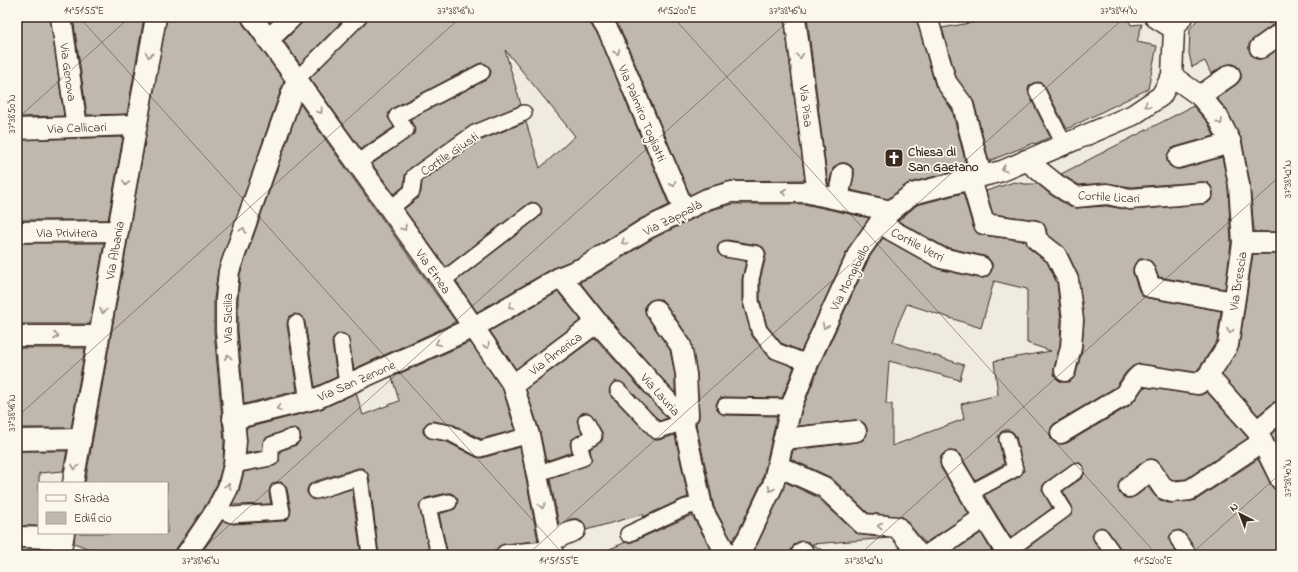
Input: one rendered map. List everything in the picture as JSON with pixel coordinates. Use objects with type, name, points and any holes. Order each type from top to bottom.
[{"type":"street","name":"Via Genova","points":[[61,17],[77,127]]},
{"type":"street","name":"Via Albania","points":[[72,482],[156,17]]},
{"type":"street","name":"Via Etnea","points":[[252,17],[442,281],[513,385],[529,435],[551,549]]},
{"type":"street","points":[[268,40],[292,17]]},
{"type":"street","points":[[297,79],[359,17]]},
{"type":"street","name":"Via Palmiro Togliatti","points":[[600,17],[610,34],[684,210]]},
{"type":"street","name":"Via Pisa","points":[[795,17],[818,195]]},
{"type":"street","points":[[927,17],[946,82],[963,106],[984,224],[1035,231],[1037,240],[1056,255],[1068,280],[1073,320],[1071,347],[1065,371]]},
{"type":"street","points":[[1155,17],[1178,23],[1172,76]]},
{"type":"street","points":[[1260,48],[1281,33]]},
{"type":"street","points":[[357,163],[406,130],[397,116],[482,72]]},
{"type":"street","points":[[1200,96],[1230,75]]},
{"type":"street","name":"Via Mongibello","points":[[737,555],[748,538],[773,485],[791,407],[808,363],[859,252],[886,216],[912,194],[1002,171],[1133,115],[1161,96],[1172,76]]},
{"type":"street","name":"Via Brescia","points":[[1172,76],[1200,96],[1218,117],[1231,143],[1240,185],[1243,243],[1228,345],[1208,376]]},
{"type":"street","name":"Via Sicilia","points":[[186,555],[217,509],[228,488],[234,465],[236,441],[226,331],[226,299],[229,271],[297,79]]},
{"type":"street","points":[[1038,91],[1064,144]]},
{"type":"street","name":"Cortile Giusti","points":[[390,209],[412,191],[414,176],[475,133],[524,113]]},
{"type":"street","name":"Via Callicari","points":[[17,129],[136,125]]},
{"type":"street","points":[[1178,158],[1231,143]]},
{"type":"street","name":"Cortile Licari","points":[[1026,160],[1057,185],[1076,197],[1107,194],[1130,199],[1202,193]]},
{"type":"street","points":[[838,199],[843,174]]},
{"type":"street","name":"Via Zappalà","points":[[474,327],[562,277],[585,267],[646,229],[707,199],[731,192],[805,192],[838,199],[886,216]]},
{"type":"street","points":[[442,281],[532,211]]},
{"type":"street","name":"Cortile Verri","points":[[886,216],[891,230],[941,258],[981,267]]},
{"type":"street","name":"Via Privitera","points":[[17,232],[118,231]]},
{"type":"street","points":[[1243,243],[1280,243]]},
{"type":"street","points":[[726,249],[757,254],[751,279],[751,286],[752,301],[759,330],[776,351],[808,363]]},
{"type":"street","points":[[1144,270],[1150,287],[1234,302]]},
{"type":"street","name":"Via Lauria","points":[[562,277],[597,322],[684,420],[703,511],[727,555]]},
{"type":"street","points":[[618,390],[657,431],[684,420],[688,415],[686,374],[681,346],[656,310]]},
{"type":"street","name":"Via America","points":[[513,385],[597,322]]},
{"type":"street","points":[[296,324],[308,401]]},
{"type":"street","name":"Via San Zenone","points":[[234,419],[318,398],[474,327]]},
{"type":"street","points":[[17,336],[99,336]]},
{"type":"street","points":[[341,342],[347,385]]},
{"type":"street","points":[[1061,433],[1123,396],[1129,391],[1134,380],[1140,375],[1198,384],[1208,376],[1260,436],[1276,458],[1281,480]]},
{"type":"street","points":[[725,406],[791,407]]},
{"type":"street","points":[[1130,486],[1151,470],[1164,489],[1172,492],[1190,490],[1260,436],[1281,411]]},
{"type":"street","points":[[536,474],[582,458],[579,445],[594,436],[586,421]]},
{"type":"street","points":[[432,430],[450,433],[480,449],[529,435]]},
{"type":"street","points":[[784,439],[856,430]]},
{"type":"street","points":[[234,465],[271,458],[271,446],[292,437]]},
{"type":"street","points":[[17,440],[80,439]]},
{"type":"street","points":[[970,493],[1015,469],[1007,439]]},
{"type":"street","points":[[951,462],[1007,553],[1064,510],[1051,489],[1076,471]]},
{"type":"street","points":[[778,466],[824,488],[863,524],[897,527],[919,555]]},
{"type":"street","points":[[316,490],[360,477],[370,555]]},
{"type":"street","points":[[217,509],[232,515],[282,512],[278,491]]},
{"type":"street","points":[[439,555],[428,507],[449,502]]},
{"type":"street","points":[[628,534],[686,507],[701,504]]},
{"type":"street","points":[[928,555],[984,517]]},
{"type":"street","points":[[506,555],[551,549],[575,530]]},
{"type":"street","points":[[17,536],[62,542]]},
{"type":"street","points":[[1101,536],[1113,553],[1110,555]]},
{"type":"street","points":[[1178,539],[1189,555]]},
{"type":"building","points":[[17,17],[50,17],[64,116],[17,117]]},
{"type":"building","points":[[73,17],[144,17],[127,114],[87,115]]},
{"type":"building","points":[[167,17],[241,17],[243,24],[284,81],[218,270],[214,299],[214,331],[224,441],[223,463],[217,484],[207,503],[176,549],[175,555],[105,555],[74,543],[75,534],[168,534],[168,482],[85,482]]},
{"type":"building","points":[[303,17],[346,17],[300,64],[284,41],[300,25],[303,21]]},
{"type":"building","points":[[368,17],[589,17],[590,23],[600,39],[669,205],[640,219],[580,257],[555,267],[477,312],[456,281],[538,218],[542,209],[540,206],[531,202],[446,267],[404,209],[418,198],[421,192],[422,181],[479,141],[526,122],[540,168],[575,136],[505,50],[521,105],[470,126],[409,169],[405,175],[404,186],[394,194],[372,164],[414,134],[415,129],[410,119],[486,80],[490,76],[491,72],[490,68],[486,64],[478,64],[393,108],[389,112],[388,117],[394,127],[361,149],[310,78],[365,23]]},
{"type":"building","points":[[613,17],[784,17],[805,180],[731,181],[704,188],[690,195],[621,30]]},
{"type":"building","points":[[807,17],[916,17],[935,85],[952,110],[967,168],[909,183],[888,199],[851,190],[854,170],[846,163],[840,163],[834,167],[828,185]]},
{"type":"building","points":[[975,17],[1127,17],[1131,25],[1142,24],[1137,42],[1157,46],[1148,89],[1067,129],[1045,87],[1042,83],[1033,83],[1029,86],[1029,95],[1050,137],[989,161],[974,102],[956,77],[942,28],[975,22]]},
{"type":"building","points":[[1199,17],[1281,17],[1281,22],[1274,24],[1253,39],[1249,44],[1249,49],[1251,55],[1256,59],[1261,59],[1267,57],[1281,47],[1281,232],[1254,232],[1250,183],[1242,141],[1228,112],[1217,98],[1237,84],[1241,79],[1241,74],[1239,68],[1234,64],[1223,66],[1211,74],[1205,61],[1192,67],[1189,53],[1190,29]]},
{"type":"building","points":[[300,104],[456,322],[354,369],[348,337],[340,333],[333,338],[332,343],[337,377],[315,387],[305,322],[300,315],[294,314],[290,316],[287,324],[297,391],[244,404],[238,330],[240,274]]},
{"type":"building","points":[[1193,106],[1208,123],[1214,136],[1175,147],[1170,150],[1167,156],[1167,161],[1170,166],[1176,169],[1181,169],[1222,157],[1228,186],[1231,243],[1225,289],[1159,277],[1152,262],[1146,259],[1140,259],[1136,262],[1133,268],[1133,273],[1139,291],[1143,296],[1221,311],[1217,341],[1195,372],[1142,364],[1133,366],[1126,372],[1116,387],[1055,423],[1051,428],[1050,434],[1051,439],[1056,443],[1067,443],[1129,406],[1144,387],[1196,395],[1201,395],[1207,392],[1248,438],[1186,479],[1171,480],[1156,460],[1150,459],[1144,461],[1119,482],[1118,488],[1120,494],[1125,498],[1131,498],[1148,487],[1160,500],[1168,503],[1196,500],[1258,459],[1271,485],[1274,489],[1281,492],[1281,555],[1198,555],[1185,534],[1178,530],[1170,535],[1169,539],[1178,555],[1122,555],[1120,548],[1108,531],[1101,527],[1096,529],[1092,536],[1102,552],[1101,555],[1019,555],[1072,514],[1072,506],[1063,491],[1082,478],[1085,470],[1080,463],[1075,462],[1046,482],[1043,485],[1042,490],[1052,508],[1011,538],[984,495],[1019,477],[1024,471],[1016,437],[1013,432],[1009,430],[1001,432],[998,437],[1004,464],[975,480],[961,456],[957,452],[945,452],[941,456],[941,468],[969,514],[925,543],[903,517],[868,513],[832,478],[791,459],[793,450],[857,442],[863,440],[867,435],[865,424],[861,421],[855,420],[798,426],[802,410],[819,367],[869,258],[883,238],[938,269],[979,278],[984,278],[989,275],[992,270],[992,263],[988,258],[945,247],[898,221],[917,205],[963,193],[973,227],[977,233],[1026,241],[1030,249],[1047,262],[1057,283],[1061,320],[1060,345],[1054,368],[1054,374],[1057,379],[1062,382],[1068,382],[1073,379],[1076,374],[1082,350],[1084,321],[1078,275],[1066,250],[1047,234],[1046,228],[1042,222],[993,214],[986,191],[1014,182],[1038,184],[1051,195],[1070,207],[1106,206],[1131,210],[1203,204],[1208,203],[1213,198],[1211,186],[1207,182],[1131,187],[1106,183],[1079,185],[1061,174]],"holes":[[[994,281],[1027,289],[1027,343],[1051,351],[994,361],[998,395],[961,404],[964,419],[892,446],[892,404],[886,404],[889,361],[960,380],[964,365],[893,342],[899,322],[907,304],[981,328]]]},
{"type":"building","points":[[123,137],[108,220],[17,220],[17,140]]},
{"type":"building","points":[[733,204],[804,204],[869,218],[849,247],[801,351],[781,343],[767,326],[760,300],[760,280],[766,256],[766,252],[763,247],[727,240],[722,241],[717,247],[718,253],[721,256],[746,261],[742,279],[742,301],[752,336],[769,357],[794,367],[782,398],[725,397],[720,398],[717,402],[717,410],[724,415],[777,416],[762,481],[738,532],[732,541],[714,507],[696,423],[699,419],[697,373],[690,339],[661,299],[649,301],[645,305],[647,317],[670,350],[675,375],[675,393],[606,315],[580,282],[591,277],[652,239],[711,210]]},
{"type":"building","points":[[17,243],[104,243],[90,324],[17,324]]},
{"type":"building","points":[[1253,254],[1281,254],[1281,400],[1274,402],[1258,415],[1222,375],[1239,347]]},
{"type":"building","points":[[558,292],[581,320],[516,369],[490,331]]},
{"type":"building","points":[[595,338],[667,418],[660,421],[621,382],[616,381],[610,387],[609,392],[611,396],[655,440],[675,435],[688,497],[643,517],[643,514],[586,530],[582,521],[577,519],[570,519],[559,525],[550,479],[589,464],[592,460],[590,449],[602,441],[602,432],[591,414],[587,412],[582,413],[577,421],[582,433],[571,440],[570,444],[572,452],[546,461],[540,432],[526,389]]},
{"type":"building","points":[[470,342],[503,390],[515,430],[481,439],[454,425],[433,421],[428,422],[425,425],[423,433],[427,437],[447,442],[476,457],[482,458],[520,447],[538,541],[505,544],[499,546],[496,550],[448,555],[439,514],[455,509],[458,500],[451,493],[447,493],[426,498],[419,505],[430,555],[379,555],[369,476],[362,468],[358,468],[313,482],[309,485],[307,493],[314,500],[352,489],[361,555],[200,555],[223,521],[233,524],[283,521],[288,519],[290,515],[291,510],[287,489],[281,482],[272,484],[270,488],[269,493],[271,504],[232,505],[239,491],[244,472],[276,465],[279,462],[280,451],[296,445],[301,439],[298,430],[294,428],[289,429],[264,440],[262,451],[246,453],[246,428],[321,409],[356,393],[363,415],[399,401],[392,377]]},
{"type":"building","points":[[17,348],[85,348],[71,428],[17,428]]},
{"type":"building","points":[[1281,426],[1281,447],[1278,449],[1271,434]]},
{"type":"building","points":[[17,451],[67,451],[63,471],[39,473],[38,526],[17,526]]},
{"type":"building","points":[[785,482],[817,497],[856,533],[890,538],[812,544],[830,555],[814,555],[813,547],[809,542],[803,541],[794,545],[790,555],[751,555],[783,490]]},
{"type":"building","points":[[692,515],[714,555],[596,555],[626,542],[632,542]]},
{"type":"building","points":[[981,533],[994,555],[948,555]]},
{"type":"building","points":[[17,548],[49,549],[49,555],[17,555]]},
{"type":"place","name":"Chiesa di San Gaetano","points":[[894,158]]}]
